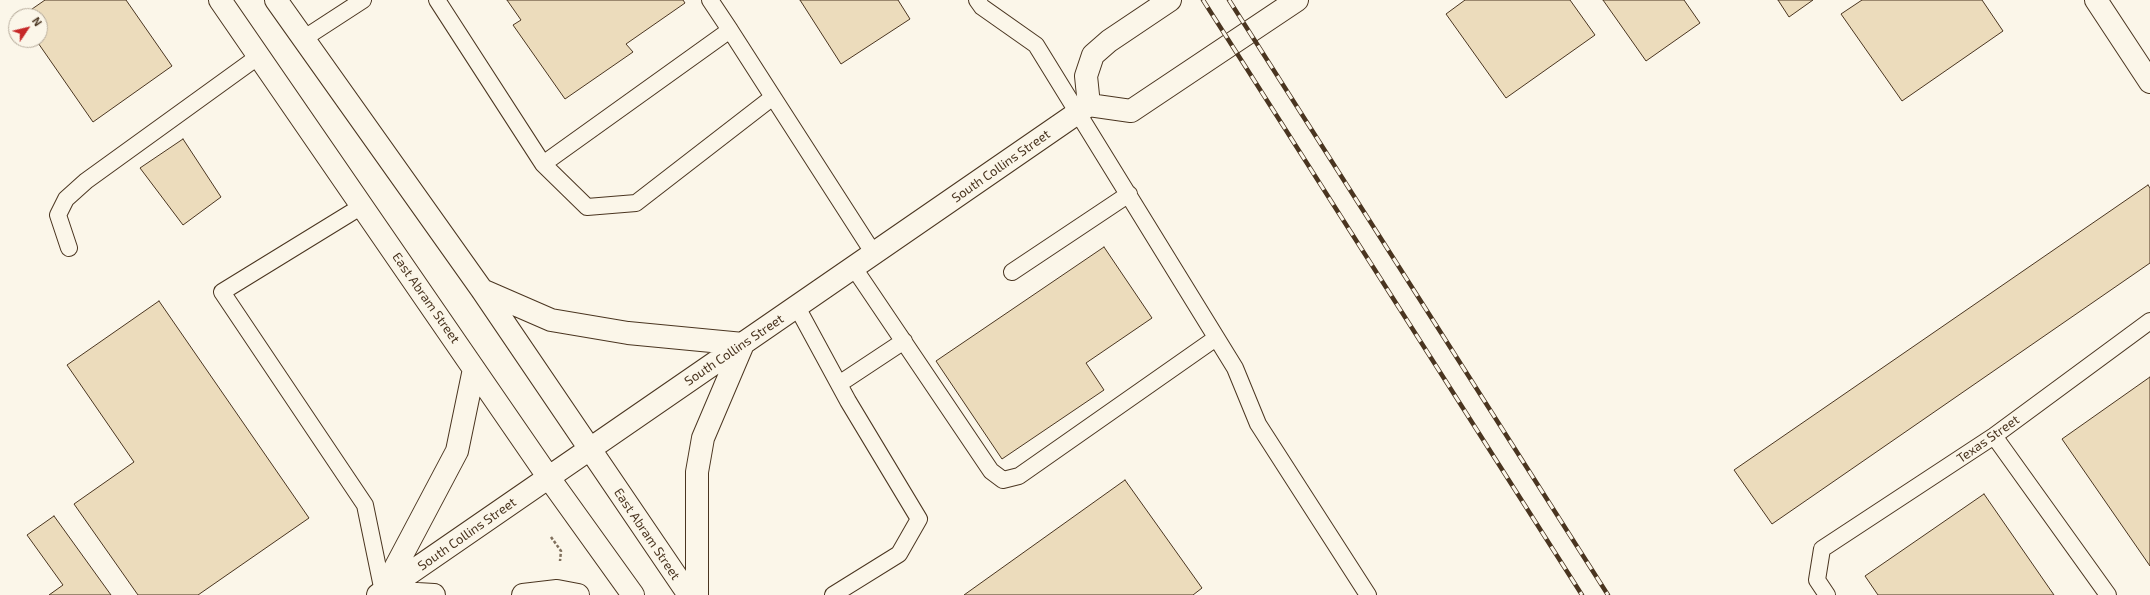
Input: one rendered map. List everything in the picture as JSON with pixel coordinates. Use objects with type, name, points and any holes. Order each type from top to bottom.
[{"type":"main road","name":"East Abram Street","points":[[220,0],[549,478],[633,595]]},
{"type":"main road","name":"East Abram Street","points":[[276,0],[482,290],[589,450],[689,595]]},
{"type":"main road","points":[[1170,0],[1108,41],[1092,55],[1086,76],[1084,109],[1131,111],[1297,0]]},
{"type":"main road","points":[[2096,0],[2150,82]]},
{"type":"main road","name":"South Collins Street","points":[[380,593],[1084,109]]},
{"type":"main road","points":[[482,290],[551,320],[628,333],[743,344],[704,438],[700,459],[696,497],[697,595]]},
{"type":"main road","points":[[434,595],[380,593],[457,451],[474,369]]},
{"type":"main road","points":[[523,595],[557,591],[578,595]]},
{"type":"lane","points":[[303,39],[363,0]]},
{"type":"lane","points":[[437,0],[543,164],[587,206],[636,204],[773,97]]},
{"type":"lane","points":[[710,0],[874,254]]},
{"type":"lane","points":[[978,0],[982,8],[1036,45],[1084,109],[1128,194],[1235,368],[1258,424],[1368,595]]},
{"type":"lane","points":[[543,164],[730,30]]},
{"type":"lane","points":[[70,248],[58,215],[66,199],[86,181],[259,56]]},
{"type":"lane","points":[[1012,272],[1128,194]]},
{"type":"lane","points":[[362,206],[222,292],[365,505],[380,593]]},
{"type":"lane","points":[[854,268],[991,471],[1003,480],[1019,476],[1216,338]]},
{"type":"lane","points":[[797,307],[839,384],[919,519],[899,554],[833,595]]},
{"type":"lane","name":"Texas Street","points":[[1827,595],[1817,580],[1822,549],[1994,436],[2150,321]]},
{"type":"lane","points":[[839,384],[904,342]]},
{"type":"lane","points":[[1994,436],[2108,595]]},
{"type":"path","points":[[551,537],[561,551]]},
{"type":"building","points":[[45,0],[126,0],[172,66],[93,122],[42,48],[48,48],[48,8],[34,8]]},
{"type":"building","points":[[507,0],[683,0],[685,3],[626,44],[633,52],[565,99],[513,25],[521,20]]},
{"type":"building","points":[[800,0],[898,0],[910,19],[841,64]]},
{"type":"building","points":[[1465,0],[1570,0],[1595,35],[1506,98],[1446,14]]},
{"type":"building","points":[[1603,0],[1684,0],[1700,23],[1646,61]]},
{"type":"building","points":[[1778,0],[1813,0],[1789,17]]},
{"type":"building","points":[[1862,0],[1982,0],[2003,31],[1902,101],[1841,14]]},
{"type":"building","points":[[183,139],[221,197],[183,225],[140,168]]},
{"type":"building","points":[[2148,185],[2150,188],[2150,263],[1772,524],[1734,470]]},
{"type":"building","points":[[1104,247],[1152,318],[1086,363],[1104,390],[1002,459],[936,361]]},
{"type":"building","points":[[159,301],[309,518],[198,595],[138,595],[74,504],[134,462],[67,365]]},
{"type":"building","points":[[2150,377],[2150,566],[2062,439]]},
{"type":"building","points":[[1125,480],[1202,588],[1193,595],[964,595]]},
{"type":"building","points":[[1984,494],[2054,595],[1878,595],[1865,576]]},
{"type":"building","points":[[54,516],[111,595],[49,595],[63,585],[27,535]]},
{"type":"railway","points":[[1203,0],[1582,595]]},
{"type":"railway","points":[[1229,0],[1608,595]]}]
